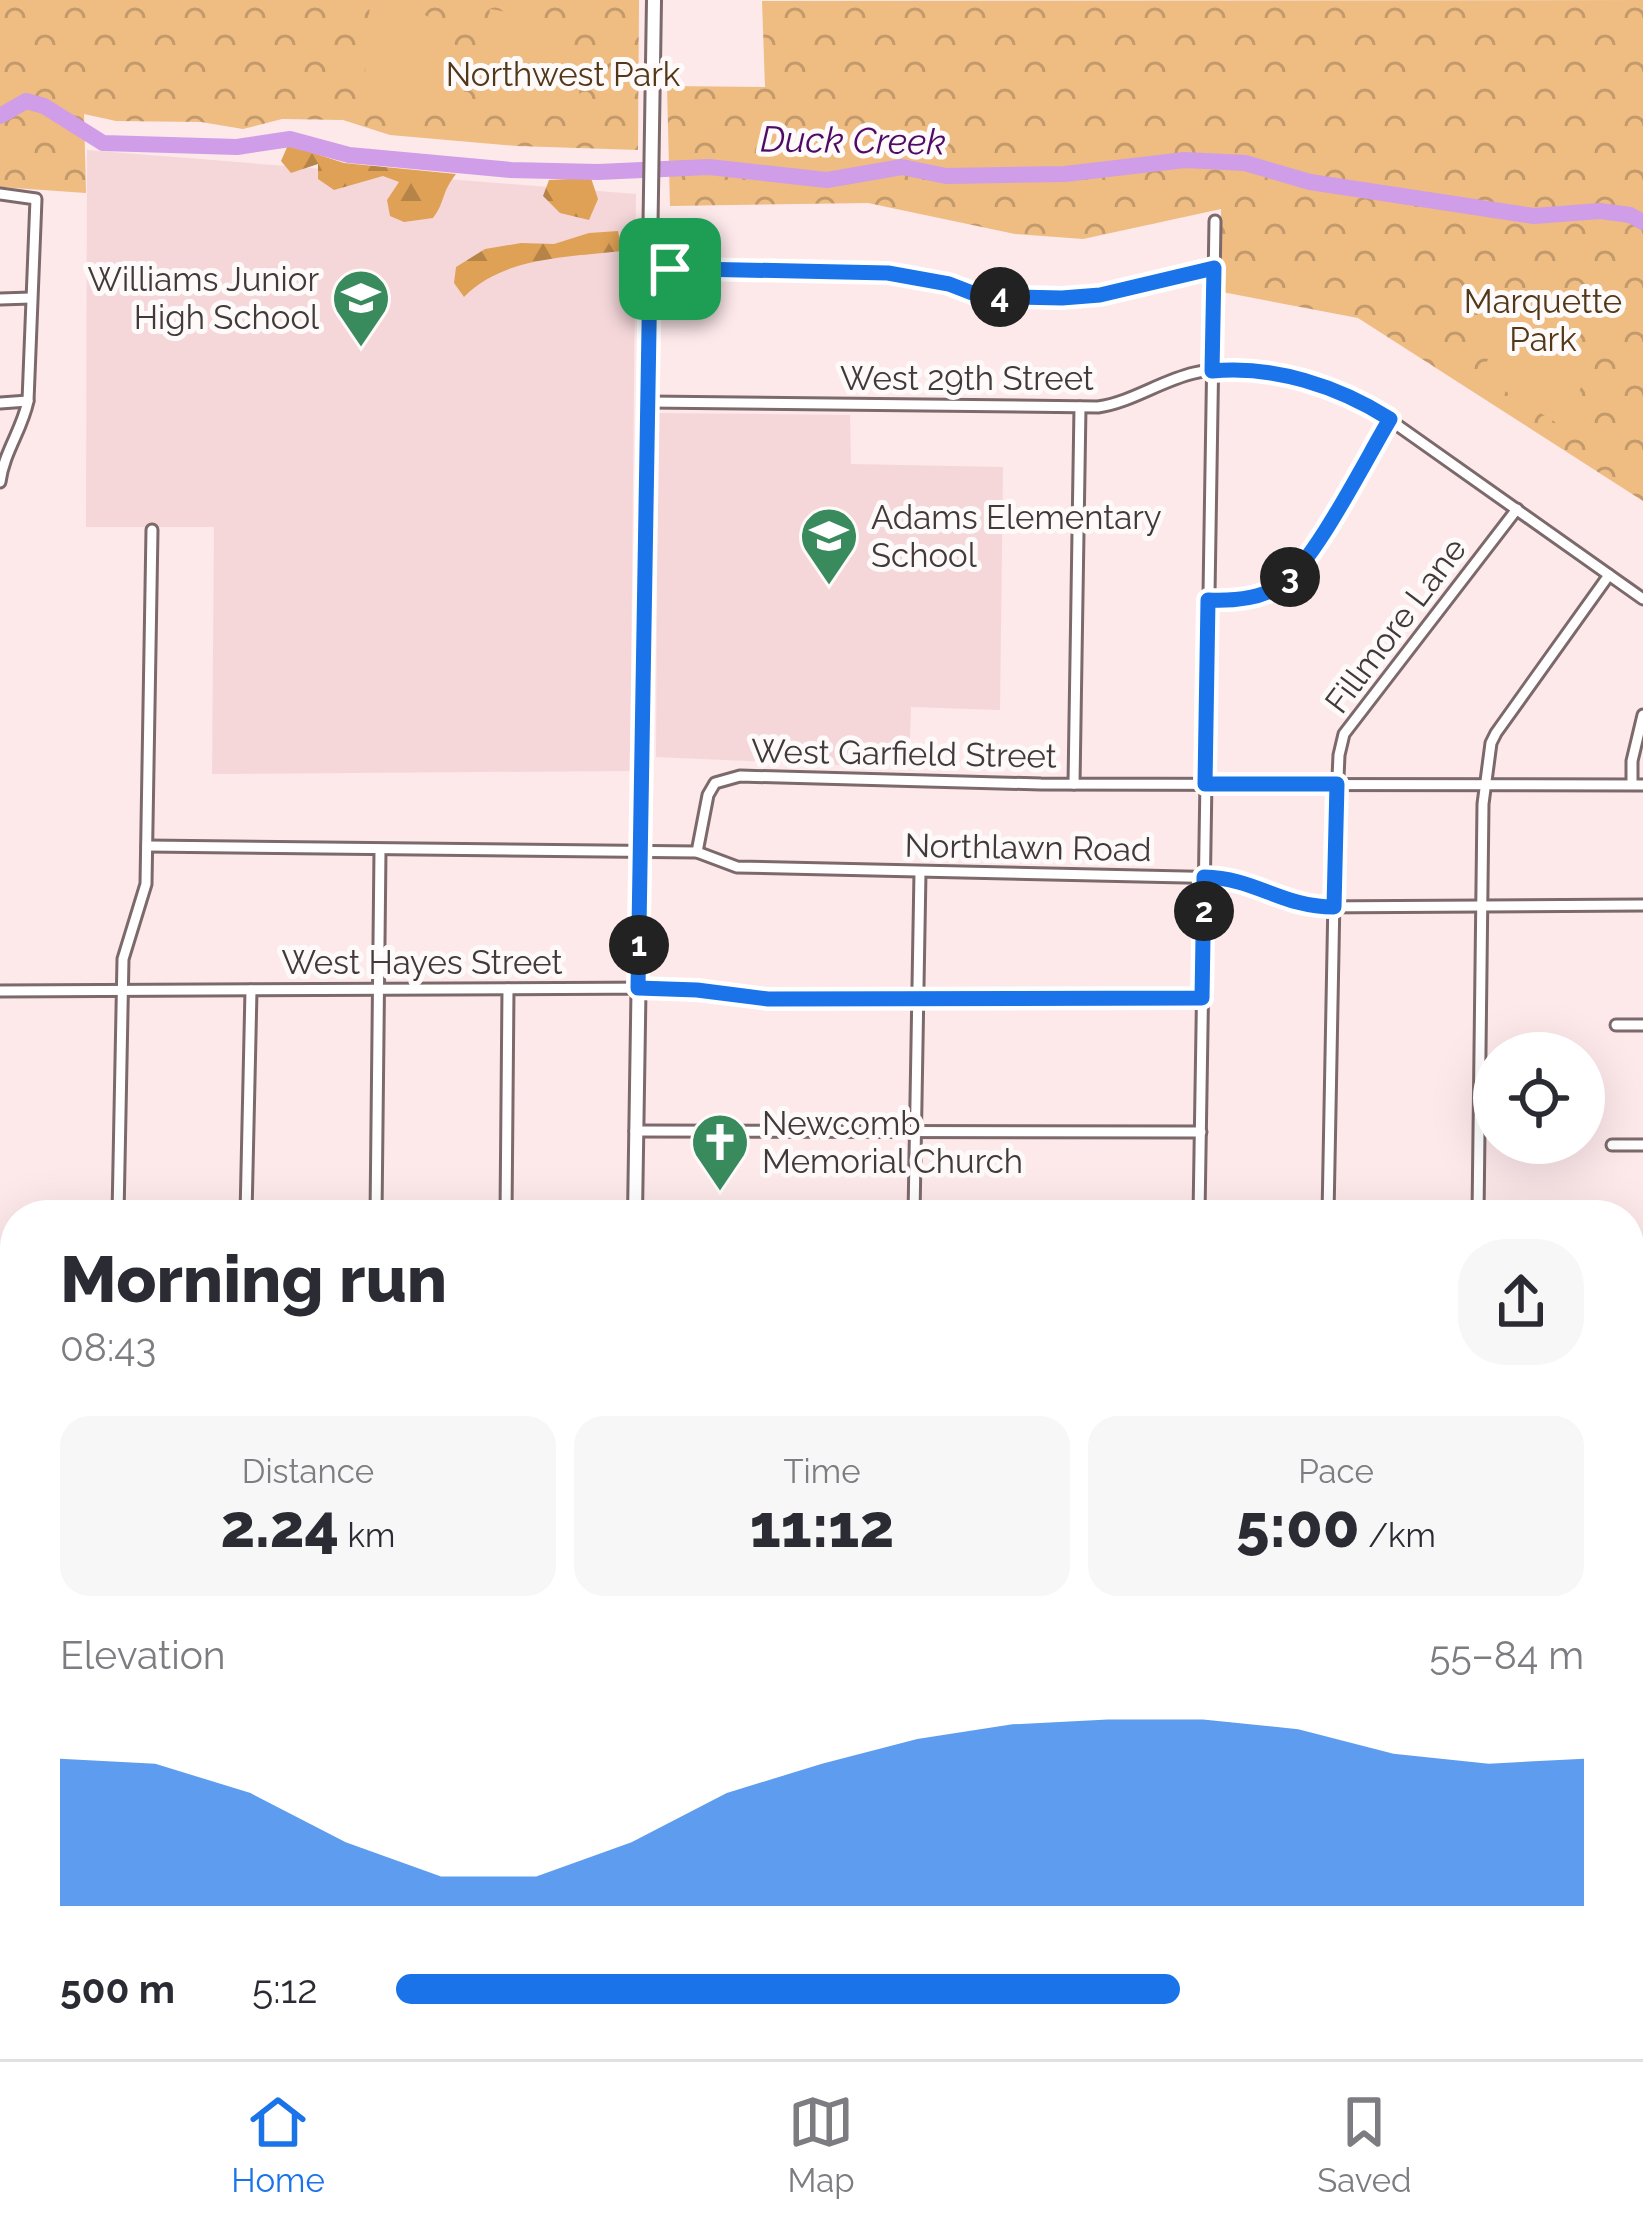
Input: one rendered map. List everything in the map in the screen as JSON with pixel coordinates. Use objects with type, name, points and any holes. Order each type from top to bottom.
[{"type":"main road","points":[[635,1200],[654,0]]},
{"type":"street","points":[[0,194],[36,199],[28,401],[24,424],[3,464],[0,482]]},
{"type":"street","points":[[1199,1200],[1215,221]]},
{"type":"street","points":[[650,268],[888,273],[949,284],[980,296],[1062,298],[1100,295],[1214,268]]},
{"type":"street","points":[[0,298],[31,298]]},
{"type":"street","name":"West 29th Street","points":[[649,402],[1080,406],[1117,404],[1193,373],[1259,371],[1343,393],[1390,419],[1643,599]]},
{"type":"street","points":[[0,404],[28,401]]},
{"type":"street","points":[[1074,784],[1080,406]]},
{"type":"street","points":[[1208,600],[1228,601],[1268,592],[1294,574],[1390,419]]},
{"type":"street","name":"Fillmore Lane","points":[[1328,1200],[1339,755],[1353,720],[1517,509]]},
{"type":"street","points":[[118,1200],[123,959],[146,884],[152,530]]},
{"type":"street","points":[[1478,1200],[1485,784],[1496,733],[1610,575]]},
{"type":"street","points":[[1637,784],[1632,761],[1643,715]]},
{"type":"street","name":"West Garfield Street","points":[[697,852],[708,795],[715,783],[740,776],[1074,784],[1637,784]]},
{"type":"street","points":[[147,846],[697,852]]},
{"type":"street","points":[[376,1200],[380,850]]},
{"type":"street","name":"Northlawn Road","points":[[697,852],[726,866],[1244,880],[1296,904],[1334,907],[1643,905]]},
{"type":"street","points":[[914,1200],[920,872]]},
{"type":"street","name":"West Hayes Street","points":[[0,991],[638,988],[768,999],[1202,998]]},
{"type":"street","points":[[506,1200],[508,989]]},
{"type":"street","points":[[246,1200],[250,990]]},
{"type":"street","points":[[1616,1025],[1643,1025]]},
{"type":"street","points":[[635,1131],[1201,1132]]},
{"type":"street","points":[[1612,1145],[1643,1145]]},
{"type":"shaded area","name":"Williams Junior High School","points":[[87,150],[636,194],[630,771],[212,774],[214,527],[86,527]]},
{"type":"shaded area","name":"Adams Elementary School","points":[[658,413],[850,415],[851,464],[1003,467],[1000,710],[911,707],[909,768],[656,757]]},
{"type":"green space","name":"Northwest Park","points":[[0,0],[639,0],[638,150],[390,135],[343,120],[282,119],[243,129],[201,122],[116,121],[84,114],[86,193],[0,187]]},
{"type":"green space","name":"Marquette Park","points":[[1643,0],[1643,501],[1358,318],[1222,292],[1221,209],[1083,239],[1015,234],[868,203],[670,206],[667,86],[765,87],[762,1]]},
{"type":"green space","points":[[399,1],[432,19],[453,41],[463,68],[463,105],[377,101],[364,86],[370,3]]},
{"type":"green space","points":[[490,9],[532,21],[560,43],[576,76],[581,119],[489,108],[478,92]]},
{"type":"green space","points":[[288,145],[344,163],[456,174],[433,218],[404,222],[390,216],[387,200],[399,182],[383,176],[334,190],[318,179],[318,164],[291,173],[281,161]]},
{"type":"green space","points":[[591,178],[598,199],[589,220],[560,213],[543,196],[549,180]]},
{"type":"green space","points":[[618,231],[622,251],[517,266],[464,297],[454,283],[456,267],[485,249],[554,244],[589,233]]},
{"type":"green space","name":"Marquette Park","points":[[1517,304],[1560,319],[1582,348],[1582,385],[1558,424],[1484,378],[1483,369]]},
{"type":"waterway","name":"Duck Creek","points":[[0,116],[26,101],[44,106],[103,143],[237,147],[290,139],[349,155],[511,170],[709,167],[827,180],[902,167],[946,176],[1065,174],[1185,160],[1245,163],[1310,182],[1534,216],[1600,211],[1643,222]]},
{"type":"place","name":"Williams Junior High School","points":[[361,349]]},
{"type":"place","name":"Adams Elementary School","points":[[829,587]]},
{"type":"place","name":"Newcomb Memorial Church","points":[[720,1193]]},
{"type":"route","points":[[650,268],[670,269],[888,273],[949,284],[980,296],[1062,298],[1100,295],[1214,268],[1212,371],[1259,371],[1303,380],[1343,393],[1390,419],[1294,574],[1268,592],[1228,601],[1208,600],[1205,784],[1337,784],[1334,907],[1296,904],[1244,880],[1204,877],[1202,998],[768,999],[638,988],[650,268]]}]
